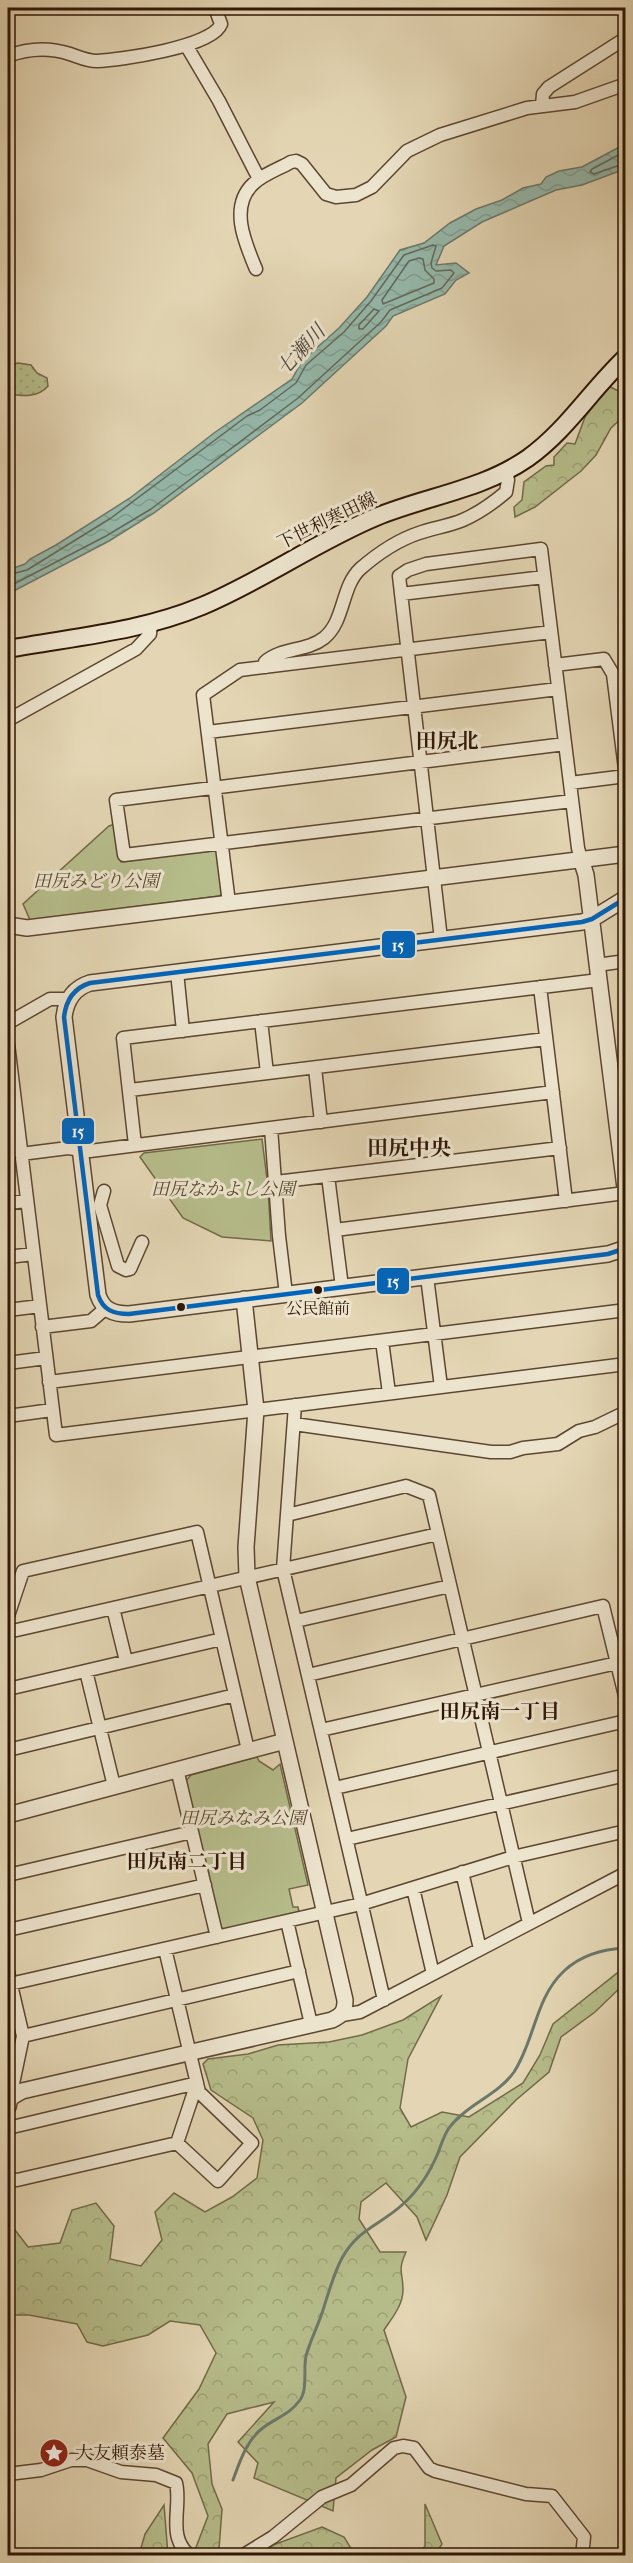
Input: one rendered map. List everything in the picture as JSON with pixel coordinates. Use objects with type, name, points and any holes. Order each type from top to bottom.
[{"type":"main road","name":"下世利寒田線","points":[[8,649],[151,624],[224,597],[362,523],[400,508],[466,489],[506,471],[528,458],[562,429],[626,357]]},
{"type":"street","points":[[8,56],[24,50],[49,49],[95,61],[162,52],[186,45],[219,29],[221,24],[215,8]]},
{"type":"street","points":[[542,105],[543,94],[549,87],[626,38]]},
{"type":"street","points":[[186,45],[219,101],[259,179]]},
{"type":"street","points":[[256,269],[247,247],[240,215],[244,196],[259,179],[296,161],[306,167],[326,194],[356,195],[372,187],[407,151],[428,140],[492,118],[542,105],[575,102],[626,84]]},
{"type":"street","points":[[266,667],[265,662],[276,653],[313,645],[328,634],[359,570],[394,545],[412,536],[460,521],[489,505],[506,492],[508,480],[506,471]]},
{"type":"street","points":[[335,1230],[625,1194],[623,1153],[586,875],[578,848],[541,549],[426,564],[408,570],[399,576],[441,939]]},
{"type":"street","points":[[401,594],[544,577]]},
{"type":"street","points":[[8,720],[136,649],[150,634],[151,624]]},
{"type":"street","points":[[229,903],[203,695],[240,670],[551,632]]},
{"type":"street","points":[[555,665],[604,659],[613,674],[625,776],[570,783]]},
{"type":"street","points":[[208,732],[558,689]]},
{"type":"street","points":[[565,744],[116,800],[124,855],[572,801]]},
{"type":"street","points":[[8,925],[27,928],[626,854]]},
{"type":"street","points":[[626,898],[592,919],[90,983],[80,987],[69,999],[64,1021],[98,1295],[106,1308],[116,1313],[129,1314],[608,1254],[626,1248]]},
{"type":"street","points":[[135,1145],[123,1038],[540,987],[598,972],[626,961]]},
{"type":"street","points":[[177,972],[183,1031]]},
{"type":"street","points":[[540,987],[566,1201]]},
{"type":"street","points":[[8,1023],[50,999],[69,999]]},
{"type":"street","points":[[261,1021],[267,1074]]},
{"type":"street","points":[[130,1090],[546,1039]]},
{"type":"street","points":[[8,1044],[16,1149],[27,1201],[56,1435],[626,1364]]},
{"type":"street","points":[[315,1068],[321,1122]]},
{"type":"street","points":[[16,1149],[68,1148],[90,1151],[553,1092]]},
{"type":"street","points":[[271,1128],[286,1294]]},
{"type":"street","points":[[276,1182],[560,1148]]},
{"type":"street","points":[[328,1176],[342,1287]]},
{"type":"street","points":[[104,1191],[97,1205],[118,1266],[126,1270],[130,1269],[142,1242]]},
{"type":"street","points":[[8,1203],[27,1201]]},
{"type":"street","points":[[8,1257],[33,1254]]},
{"type":"street","points":[[427,1276],[441,1387]]},
{"type":"street","points":[[244,1299],[256,1410],[246,1547],[247,1577],[345,2000],[342,2015]]},
{"type":"street","points":[[8,1310],[40,1306]]},
{"type":"street","points":[[42,1327],[91,1321],[106,1308]]},
{"type":"street","points":[[49,1383],[626,1310]]},
{"type":"street","points":[[382,1341],[389,1393]]},
{"type":"street","points":[[8,1363],[46,1358]]},
{"type":"street","points":[[295,1405],[284,1569],[384,2000]]},
{"type":"street","points":[[8,1416],[52,1410]]},
{"type":"street","points":[[294,1424],[480,1451],[510,1452],[523,1448],[558,1444],[579,1431],[595,1427],[626,1412]]},
{"type":"street","points":[[287,1515],[406,1486],[429,1494],[529,1923]]},
{"type":"street","points":[[8,1616],[23,1571],[197,1532],[248,1750]]},
{"type":"street","points":[[8,1632],[438,1533]]},
{"type":"street","points":[[296,1621],[450,1586]]},
{"type":"street","points":[[308,1675],[603,1606],[626,1700]]},
{"type":"street","points":[[113,1608],[126,1661]]},
{"type":"street","points":[[8,1689],[222,1639]]},
{"type":"street","points":[[321,1730],[617,1662]]},
{"type":"street","points":[[86,1671],[114,1786]]},
{"type":"street","points":[[8,1750],[235,1695]]},
{"type":"street","points":[[334,1788],[626,1721]]},
{"type":"street","points":[[8,1815],[285,1741]]},
{"type":"street","points":[[177,1769],[217,1937]]},
{"type":"street","points":[[347,1839],[626,1775]]},
{"type":"street","points":[[9,2103],[23,2036],[9,1978],[165,1949],[361,1904],[513,1857],[626,1831]]},
{"type":"street","points":[[8,1875],[192,1832]]},
{"type":"street","points":[[462,1872],[480,1949]]},
{"type":"street","points":[[9,2103],[22,2091],[360,2012],[626,1873]]},
{"type":"street","points":[[8,1930],[205,1885]]},
{"type":"street","points":[[413,1888],[433,1974]]},
{"type":"street","points":[[287,1921],[311,2024]]},
{"type":"street","points":[[165,1949],[199,2092],[252,2143],[218,2181],[177,2143]]},
{"type":"street","points":[[23,2036],[299,1971]]},
{"type":"street","points":[[8,2128],[197,2083]]},
{"type":"street","points":[[177,2143],[197,2083]]},
{"type":"street","points":[[8,2179],[17,2180],[177,2143]]},
{"type":"street","points":[[242,2556],[273,2538],[322,2497],[351,2485],[394,2448],[404,2446],[414,2448],[429,2468],[435,2471],[526,2494],[552,2496],[584,2537],[582,2556]]},
{"type":"street","points":[[8,2474],[41,2470],[71,2460],[87,2460],[121,2472],[166,2478],[176,2483],[179,2499],[176,2534],[184,2550],[190,2556]]},
{"type":"green space","points":[[18,363],[31,365],[37,373],[47,378],[48,386],[35,394],[24,396],[8,394],[8,365]]},
{"type":"green space","points":[[608,386],[625,394],[625,415],[611,428],[596,455],[581,471],[535,507],[515,517],[514,507],[522,500],[524,482],[546,466],[554,465],[554,457],[567,443],[575,444],[585,417]]},
{"type":"green space","name":"田尻みどり公園","points":[[115,824],[121,862],[215,850],[218,852],[223,891],[220,896],[30,920],[23,904],[109,826]]},
{"type":"green space","name":"田尻なかよし公園","points":[[262,1139],[271,1241],[222,1237],[183,1218],[140,1157],[144,1153]]},
{"type":"green space","name":"田尻みなみ公園","points":[[257,1757],[259,1761],[273,1770],[280,1764],[308,1885],[289,1889],[293,1907],[298,1907],[299,1912],[225,1930],[219,1926],[185,1782],[191,1775]]},
{"type":"green space","points":[[621,1970],[625,1972],[625,1983],[595,2012],[561,2037],[549,2072],[516,2100],[460,2157],[447,2195],[426,2240],[417,2217],[386,2183],[361,2202],[359,2219],[380,2252],[406,2252],[401,2268],[403,2290],[401,2301],[384,2330],[406,2397],[396,2437],[372,2450],[336,2478],[333,2511],[254,2478],[258,2463],[238,2442],[274,2402],[227,2414],[208,2444],[212,2484],[222,2509],[219,2549],[195,2550],[208,2516],[192,2473],[163,2438],[199,2389],[216,2353],[200,2325],[170,2321],[148,2335],[103,2346],[87,2342],[77,2324],[29,2315],[8,2315],[8,2216],[9,2222],[28,2247],[60,2243],[72,2210],[96,2203],[114,2226],[110,2259],[141,2266],[162,2240],[155,2212],[174,2193],[205,2212],[232,2197],[257,2178],[263,2140],[253,2118],[211,2090],[203,2064],[208,2059],[248,2054],[278,2045],[329,2042],[362,2035],[403,2020],[441,1996],[408,2059],[400,2108],[411,2127],[442,2112],[469,2117],[523,2083],[540,2055],[553,2024]]},
{"type":"green space","points":[[425,2504],[442,2544],[435,2555],[418,2555],[425,2546]]},
{"type":"green space","points":[[164,2505],[168,2555],[139,2555],[145,2534]]},
{"type":"green space","points":[[322,2527],[344,2537],[355,2555],[256,2555],[273,2545]]},
{"type":"water","points":[[625,144],[625,169],[582,185],[556,190],[482,222],[444,246],[436,265],[456,263],[469,273],[456,280],[445,294],[393,316],[386,326],[302,403],[154,513],[109,541],[8,594],[8,570],[25,564],[130,498],[214,433],[292,379],[302,361],[339,328],[367,297],[400,250],[424,243],[450,223],[476,209],[502,200],[523,188],[541,184],[546,177],[559,171],[582,167]]},
{"type":"waterway","points":[[233,2480],[245,2451],[258,2432],[292,2409],[300,2400],[305,2385],[305,2361],[308,2350],[336,2271],[348,2248],[362,2234],[408,2200],[435,2160],[449,2128],[514,2072],[527,2047],[541,2006],[554,1982],[564,1971],[577,1961],[592,1954],[626,1948]]},
{"type":"transit line","name":"15","points":[[626,898],[592,919],[582,922],[90,983],[79,988],[72,996],[64,1017],[98,1295],[106,1308],[113,1312],[129,1314],[608,1254],[626,1248]]},
{"type":"place","name":"公民館前","points":[[318,1290]]},
{"type":"place","name":"大友頼泰墓","points":[[54,2453]]},
{"type":"district","name":"田尻北","points":[[447,741]]},
{"type":"district","name":"田尻中央","points":[[409,1148]]},
{"type":"district","name":"田尻南一丁目","points":[[500,1711]]},
{"type":"district","name":"田尻南二丁目","points":[[187,1861]]},
{"type":"water label","name":"七瀬川","points":[[301,350]]}]
